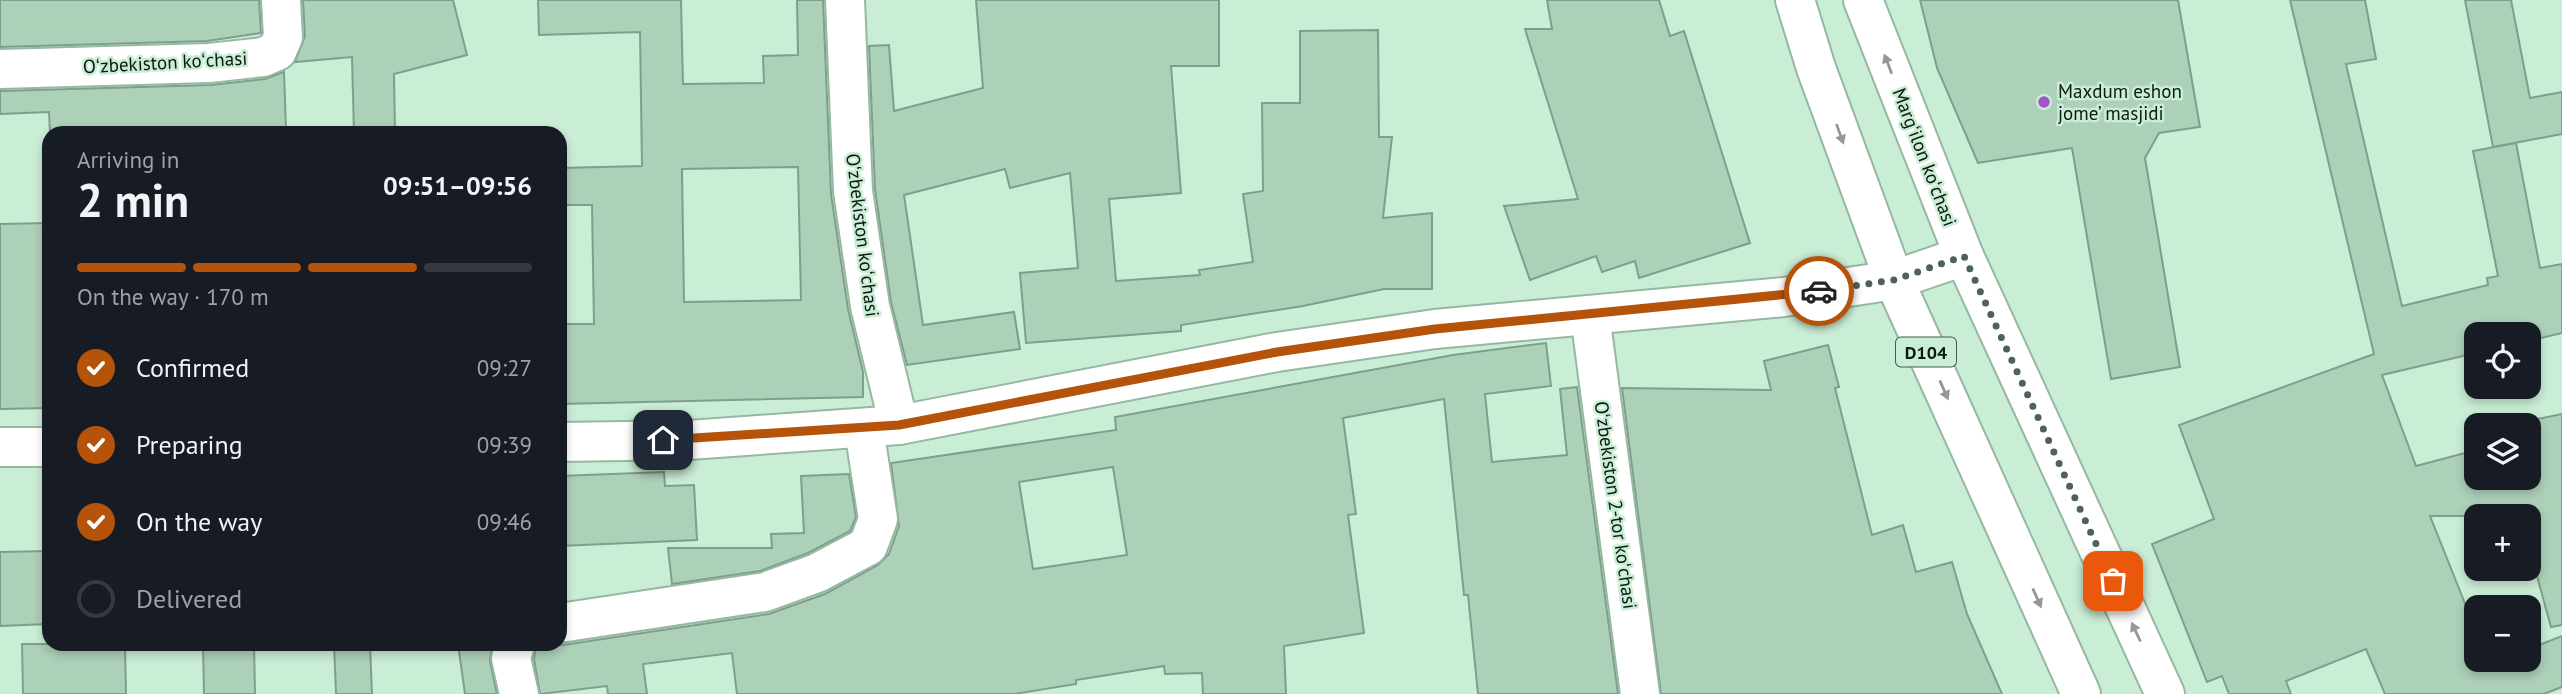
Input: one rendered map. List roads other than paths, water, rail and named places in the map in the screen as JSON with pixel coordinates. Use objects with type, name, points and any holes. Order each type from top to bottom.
[{"type":"street","name":"Oʻzbekiston koʻchasi","points":[[0,69],[209,63],[262,57],[277,51],[283,37],[282,0]]},
{"type":"street","name":"Oʻzbekiston koʻchasi","points":[[567,622],[765,592],[817,573],[868,546],[878,519],[881,427],[870,306],[853,191],[845,0]]},
{"type":"street","name":"D104","points":[[1795,0],[1816,68],[1894,280],[2081,694]]},
{"type":"street","name":"Margʻilon koʻchasi","points":[[1863,0],[1964,256],[2165,694]]},
{"type":"street","points":[[567,442],[689,440],[881,427],[1277,352],[1435,329],[1784,297],[1894,280],[1964,256]]},
{"type":"street","name":"Oʻzbekiston 2-tor koʻchasi","points":[[1590,316],[1640,694]]},
{"type":"street","points":[[0,447],[42,447]]},
{"type":"street","points":[[513,651],[511,658],[519,694]]},
{"type":"place","name":"Maxdum eshon jome’ masjidi","points":[[2044,102]]}]
